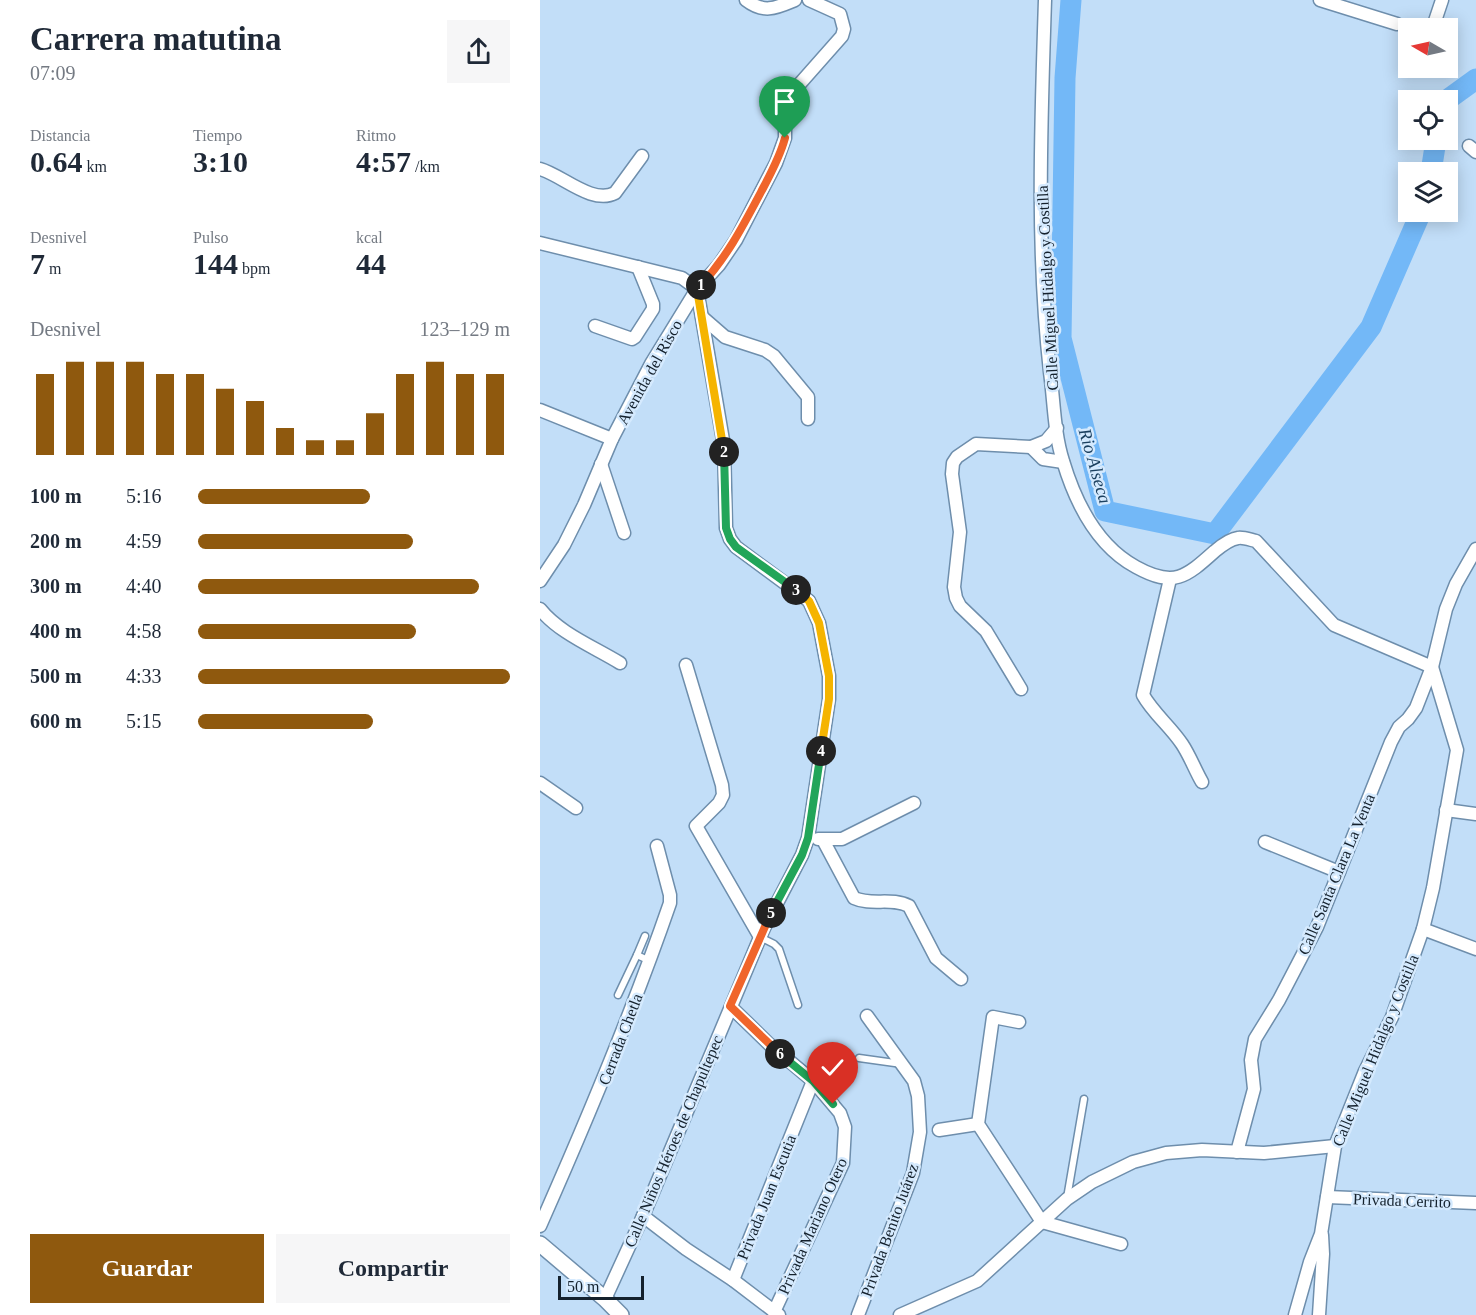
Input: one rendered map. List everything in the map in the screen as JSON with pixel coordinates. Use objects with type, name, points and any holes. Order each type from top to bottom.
[{"type":"street","points":[[746,0],[754,6],[764,8],[775,8],[795,0]]},
{"type":"street","name":"Avenida del Risco","points":[[540,581],[564,545],[612,439],[651,364],[697,289],[719,265],[736,240],[776,164],[785,138],[785,111],[789,96],[842,36],[844,29],[840,14],[808,0]]},
{"type":"street","name":"Calle Miguel Hidalgo y Costilla","points":[[1045,0],[1040,175],[1047,341],[1063,462],[1077,500],[1086,516],[1114,552],[1136,567],[1170,579]]},
{"type":"street","points":[[1320,0],[1338,3],[1398,24]]},
{"type":"street","points":[[1436,18],[1442,0]]},
{"type":"street","points":[[540,169],[552,172],[578,188],[597,196],[609,197],[615,193],[642,156]]},
{"type":"street","points":[[540,243],[682,278],[697,289]]},
{"type":"street","points":[[595,326],[632,339],[635,338],[653,309],[638,267]]},
{"type":"street","name":"Calle Niños Héroes de Chapultepec","points":[[605,1299],[643,1216],[760,937],[802,855],[808,838],[829,699],[829,676],[819,623],[809,601],[736,547],[726,528],[724,446],[697,289]]},
{"type":"street","points":[[702,317],[725,337],[765,350],[774,357],[808,397],[808,419]]},
{"type":"street","points":[[540,410],[612,439]]},
{"type":"street","points":[[1021,689],[986,631],[960,606],[956,598],[954,587],[960,532],[952,474],[953,464],[957,457],[976,444],[1031,447],[1046,441],[1057,428]]},
{"type":"street","points":[[1031,447],[1043,459],[1063,462]]},
{"type":"street","points":[[601,464],[624,533]]},
{"type":"street","points":[[1202,782],[1182,744],[1164,720],[1150,707],[1143,695],[1170,579],[1191,573],[1222,545],[1239,537],[1256,541],[1334,625],[1432,667],[1446,609],[1456,584],[1476,549]]},
{"type":"street","points":[[540,609],[546,617],[560,627],[620,663]]},
{"type":"street","points":[[686,665],[723,795],[719,803],[696,826],[760,937]]},
{"type":"street","name":"Calle Miguel Hidalgo y Costilla","points":[[1295,1315],[1310,1262],[1321,1234],[1335,1146],[1365,1071],[1392,1017],[1423,929],[1457,750],[1432,667]]},
{"type":"street","name":"Calle Santa Clara La Venta","points":[[1237,1152],[1254,1089],[1251,1060],[1255,1040],[1317,927],[1391,742],[1399,727],[1416,708],[1432,667]]},
{"type":"street","points":[[540,783],[576,808]]},
{"type":"street","points":[[808,838],[842,839],[915,803]]},
{"type":"street","points":[[1446,810],[1476,814]]},
{"type":"street","points":[[823,840],[854,898],[864,901],[901,903],[909,906],[936,958],[961,978]]},
{"type":"street","points":[[1265,842],[1339,872]]},
{"type":"street","name":"Cerrada Chetla","points":[[540,1226],[592,1110],[670,903],[657,846]]},
{"type":"street","points":[[1423,929],[1476,949]]},
{"type":"street","name":"Privada Mariano Otero","points":[[643,1216],[776,1313],[843,1163],[845,1127],[840,1113],[813,1081],[769,1044],[730,1006]]},
{"type":"street","name":"Privada Benito Juárez","points":[[858,1315],[913,1173],[920,1132],[918,1096],[914,1081],[867,1016]]},
{"type":"street","points":[[1019,1022],[993,1017],[978,1124],[1042,1222],[1121,1244]]},
{"type":"street","name":"Privada Juan Escutia","points":[[733,1280],[813,1081]]},
{"type":"street","points":[[939,1130],[978,1124]]},
{"type":"street","points":[[900,1315],[977,1281],[1067,1199],[1102,1176],[1133,1161],[1184,1151],[1264,1153],[1335,1146]]},
{"type":"street","name":"Privada Cerrito","points":[[1327,1197],[1476,1203]]},
{"type":"street","points":[[1319,1315],[1323,1254],[1321,1234]]},
{"type":"street","points":[[541,1247],[605,1299],[621,1315]]},
{"type":"lane","points":[[618,995],[645,936]]},
{"type":"lane","points":[[760,937],[779,949],[798,1005]]},
{"type":"lane","points":[[637,955],[650,961]]},
{"type":"lane","points":[[859,1058],[902,1064]]},
{"type":"lane","points":[[1067,1199],[1084,1099]]},
{"type":"waterway","name":"Rio Alseca","points":[[1071,0],[1065,78],[1061,338],[1105,511],[1215,534],[1371,327],[1417,222]]},
{"type":"waterway","name":"Rio Alseca","points":[[1458,92],[1476,79]]},
{"type":"waterway","name":"Rio Alseca","points":[[1433,162],[1434,150]]},
{"type":"route","points":[[785,138],[776,164],[736,240],[719,265],[697,289],[724,446],[726,528],[736,547],[809,601],[819,623],[829,676],[829,699],[808,838],[802,855],[764,928],[730,1006],[769,1044],[813,1081],[833,1104]]}]
